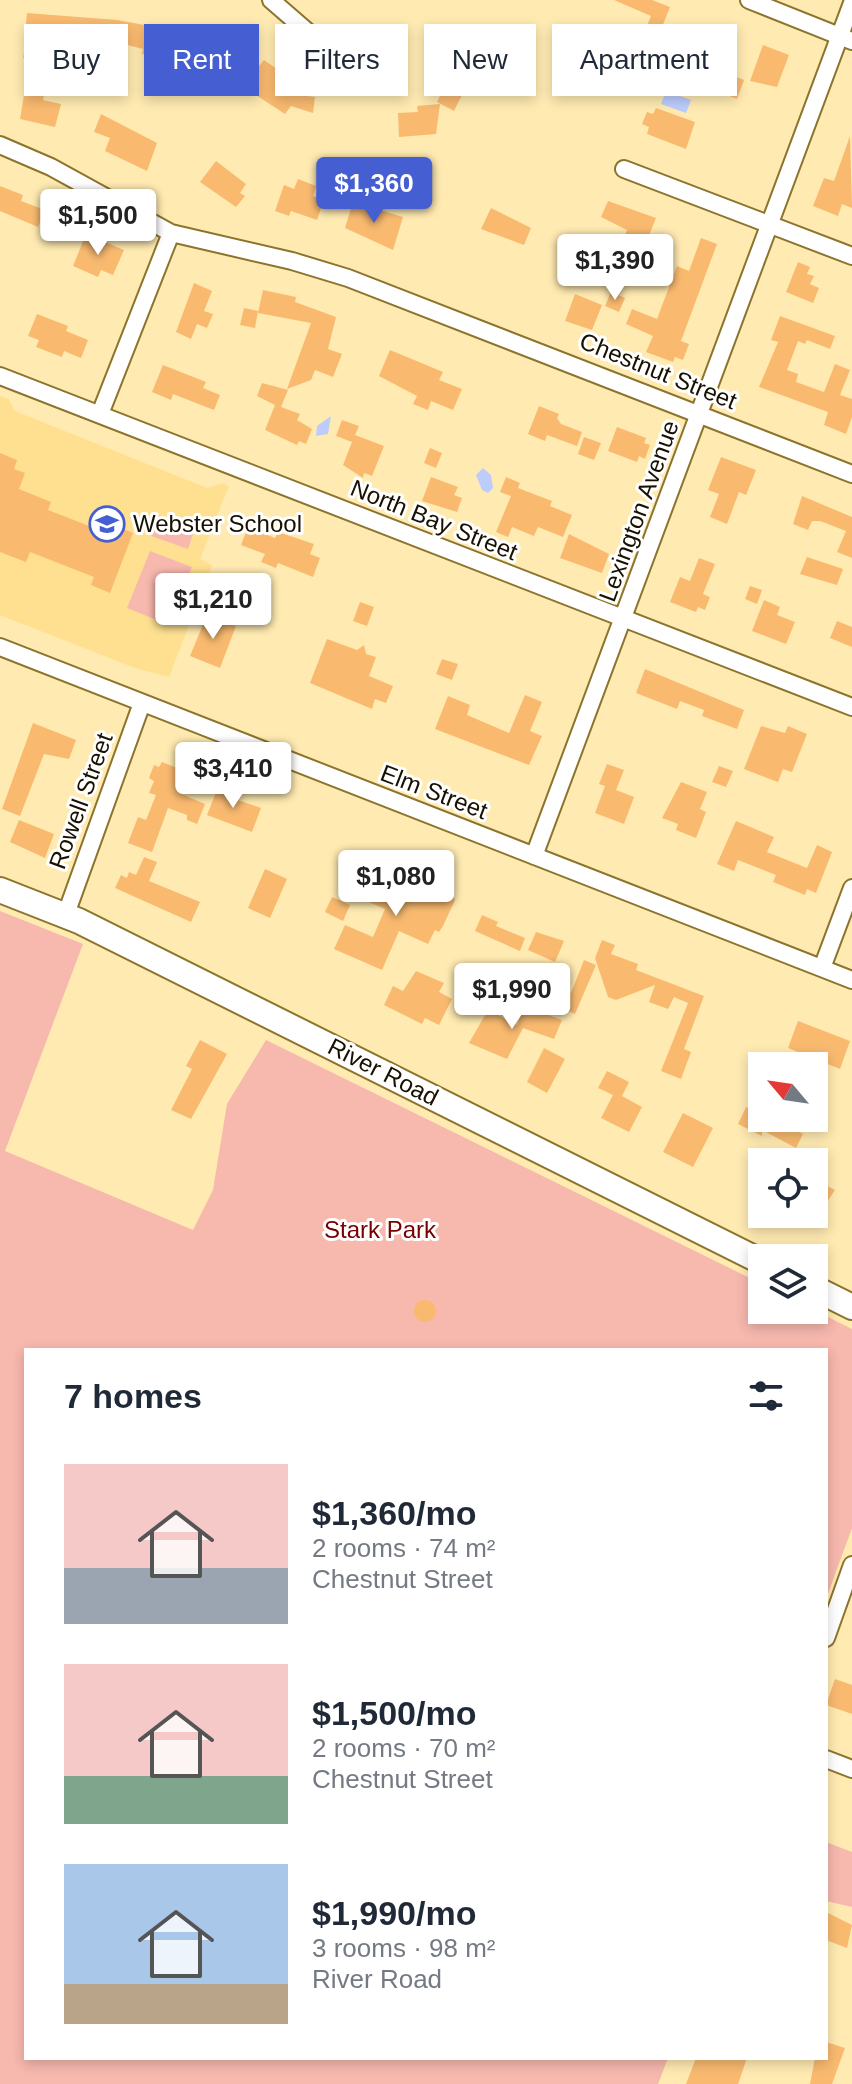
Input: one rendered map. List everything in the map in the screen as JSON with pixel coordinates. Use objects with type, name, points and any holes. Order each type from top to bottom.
[{"type":"street","points":[[271,0],[299,24]]},
{"type":"street","points":[[749,0],[846,38]]},
{"type":"street","name":"Lexington Avenue","points":[[534,856],[770,224],[846,38],[852,3]]},
{"type":"street","name":"Chestnut Street","points":[[0,145],[51,167],[171,233],[292,261],[348,278],[852,474]]},
{"type":"street","points":[[624,169],[852,256]]},
{"type":"street","points":[[100,414],[171,233]]},
{"type":"street","name":"North Bay Street","points":[[0,376],[624,621],[852,707]]},
{"type":"street","name":"Elm Street","points":[[0,647],[852,980]]},
{"type":"street","name":"Rowell Street","points":[[66,914],[142,703]]},
{"type":"street","points":[[822,968],[852,888]]},
{"type":"street","name":"River Road","points":[[0,890],[66,914],[748,1255]]},
{"type":"street","points":[[828,1295],[852,1307]]},
{"type":"street","points":[[828,1632],[852,1565]]},
{"type":"street","points":[[828,1760],[852,1769]]},
{"type":"shaded area","name":"Webster School","points":[[0,396],[9,399],[15,411],[207,488],[222,483],[229,486],[200,559],[212,565],[169,677],[135,668],[0,615]]},
{"type":"green space","points":[[158,515],[195,528],[188,549],[151,536]]},
{"type":"green space","points":[[150,551],[192,567],[169,625],[127,608]]},
{"type":"green space","name":"Stark Park","points":[[0,911],[83,944],[5,1151],[193,1230],[213,1190],[227,1104],[266,1040],[748,1277],[748,1324],[828,1324],[828,1317],[852,1329],[852,1528],[828,1594],[828,1348],[24,1348],[24,2060],[667,2060],[658,2084],[0,2084]]},
{"type":"green space","points":[[828,1843],[852,1852],[852,1907],[828,1901]]},
{"type":"water","points":[[664,96],[691,100],[686,113],[661,104]]},
{"type":"water","points":[[331,416],[328,434],[316,436],[317,426]]},
{"type":"water","points":[[483,468],[491,475],[493,488],[488,493],[482,490],[476,475]]},
{"type":"building","points":[[614,0],[652,0],[670,7],[663,24],[648,24],[651,16]]},
{"type":"building","points":[[27,13],[144,25],[144,54],[143,49],[128,45],[128,24],[26,24]]},
{"type":"building","points":[[763,45],[789,55],[777,87],[750,81]]},
{"type":"building","points":[[264,60],[275,68],[275,96],[315,97],[313,113],[291,106],[285,114],[257,96],[259,66]]},
{"type":"building","points":[[737,77],[744,80],[737,99],[729,96],[737,96]]},
{"type":"building","points":[[24,95],[44,96],[43,100],[61,104],[55,127],[20,119]]},
{"type":"building","points":[[440,96],[462,96],[454,111],[437,102]]},
{"type":"building","points":[[440,104],[436,134],[399,137],[398,113],[418,112],[417,106]]},
{"type":"building","points":[[656,108],[695,122],[686,149],[647,134],[649,127],[642,124],[647,112],[653,114]]},
{"type":"building","points":[[101,114],[157,143],[147,171],[105,151],[110,138],[94,132]]},
{"type":"building","points":[[850,136],[852,208],[842,204],[838,216],[813,206],[824,178],[834,181]]},
{"type":"building","points":[[216,161],[246,184],[240,193],[245,196],[236,207],[200,182]]},
{"type":"building","points":[[298,179],[316,186],[313,196],[324,200],[317,220],[291,211],[289,216],[275,211],[284,185],[294,189]]},
{"type":"building","points":[[0,186],[23,195],[21,201],[45,210],[38,227],[0,211]]},
{"type":"building","points":[[608,201],[656,218],[648,238],[640,234],[636,245],[623,240],[627,230],[601,217]]},
{"type":"building","points":[[353,202],[403,217],[393,250],[345,228]]},
{"type":"building","points":[[491,208],[531,228],[524,245],[481,229]]},
{"type":"building","points":[[86,234],[124,250],[113,275],[101,270],[98,277],[73,266]]},
{"type":"building","points":[[701,238],[717,244],[681,341],[689,344],[683,360],[675,357],[673,362],[646,352],[653,336],[626,324],[632,309],[657,319],[677,266],[689,271]]},
{"type":"building","points":[[798,262],[810,267],[807,274],[814,276],[810,284],[819,288],[813,303],[786,292]]},
{"type":"building","points":[[194,283],[212,291],[204,311],[213,314],[207,328],[197,324],[191,339],[176,332]]},
{"type":"building","points":[[263,290],[296,297],[295,302],[336,317],[328,349],[342,354],[333,377],[315,370],[311,380],[287,389],[311,323],[258,313]]},
{"type":"building","points":[[611,292],[625,298],[619,312],[605,306]]},
{"type":"building","points":[[575,294],[602,305],[592,330],[565,321]]},
{"type":"building","points":[[244,308],[258,311],[255,328],[240,325]]},
{"type":"building","points":[[37,314],[68,326],[66,331],[88,340],[81,358],[64,351],[62,357],[36,347],[39,340],[28,336]]},
{"type":"building","points":[[780,316],[835,336],[830,349],[807,340],[805,344],[798,341],[787,370],[798,374],[796,382],[824,392],[835,364],[850,370],[840,395],[852,399],[852,417],[846,434],[824,425],[828,412],[759,387],[778,342],[771,340]]},
{"type":"building","points":[[390,350],[443,372],[439,380],[462,389],[453,410],[431,401],[428,410],[413,404],[417,396],[379,376]]},
{"type":"building","points":[[163,365],[206,382],[203,388],[220,395],[214,410],[173,394],[171,400],[152,392]]},
{"type":"building","points":[[262,383],[288,390],[281,407],[300,414],[297,420],[312,429],[306,444],[299,441],[297,445],[265,430],[275,405],[257,396]]},
{"type":"building","points":[[539,406],[559,414],[557,418],[561,424],[582,432],[577,446],[547,435],[545,441],[528,434]]},
{"type":"building","points":[[342,420],[359,426],[355,435],[384,446],[372,476],[364,473],[363,478],[343,465],[352,442],[336,436]]},
{"type":"building","points":[[617,427],[646,438],[644,443],[650,445],[645,459],[639,456],[637,462],[608,451]]},
{"type":"building","points":[[584,437],[601,443],[594,460],[578,454]]},
{"type":"building","points":[[430,448],[442,453],[436,468],[424,463]]},
{"type":"building","points":[[0,453],[17,460],[14,469],[25,473],[19,489],[51,502],[48,510],[110,534],[114,525],[133,533],[110,593],[91,585],[94,577],[30,552],[26,562],[0,552]]},
{"type":"building","points":[[721,457],[756,470],[746,495],[739,492],[727,524],[710,517],[719,494],[708,490]]},
{"type":"building","points":[[431,477],[458,487],[454,495],[462,498],[457,512],[422,501]]},
{"type":"building","points":[[506,477],[520,483],[518,488],[552,501],[550,506],[572,515],[563,537],[538,527],[534,536],[512,527],[508,537],[496,532],[511,496],[500,492]]},
{"type":"building","points":[[802,496],[852,517],[852,558],[837,552],[846,531],[820,521],[812,521],[808,530],[793,524]]},
{"type":"building","points":[[248,527],[275,538],[278,532],[314,544],[310,554],[320,558],[313,577],[278,563],[276,568],[261,562],[265,554],[241,545]]},
{"type":"building","points":[[569,534],[609,554],[602,573],[560,558]]},
{"type":"building","points":[[807,557],[843,569],[837,585],[800,574]]},
{"type":"building","points":[[699,558],[715,564],[703,594],[710,597],[705,610],[698,607],[696,612],[670,602],[680,577],[690,581]]},
{"type":"building","points":[[213,582],[229,589],[220,613],[203,607]]},
{"type":"building","points":[[750,586],[762,590],[757,604],[745,599]]},
{"type":"building","points":[[764,600],[780,607],[777,615],[795,622],[786,644],[752,631]]},
{"type":"building","points":[[360,602],[374,607],[367,626],[353,621]]},
{"type":"building","points":[[207,615],[236,626],[220,668],[190,656]]},
{"type":"building","points":[[837,621],[852,627],[852,647],[830,638]]},
{"type":"building","points":[[327,639],[357,650],[364,645],[366,654],[376,657],[369,676],[393,686],[386,703],[375,699],[372,709],[310,683]]},
{"type":"building","points":[[442,659],[458,664],[452,680],[436,674]]},
{"type":"building","points":[[645,669],[744,710],[737,729],[702,716],[704,710],[680,701],[677,709],[636,693]]},
{"type":"building","points":[[525,695],[542,702],[530,731],[542,736],[529,765],[435,729],[448,696],[470,705],[467,715],[509,733]]},
{"type":"building","points":[[33,723],[76,740],[69,759],[44,754],[20,816],[2,809]]},
{"type":"building","points":[[761,726],[785,733],[788,726],[807,734],[792,772],[783,769],[778,782],[744,769]]},
{"type":"building","points":[[162,762],[187,772],[179,793],[205,804],[197,824],[187,820],[187,815],[168,808],[152,852],[128,843],[138,817],[146,820],[156,795],[149,793],[154,781],[149,778],[154,765],[159,767]]},
{"type":"building","points":[[607,764],[624,770],[616,790],[634,797],[624,824],[595,813],[605,786],[599,784]]},
{"type":"building","points":[[719,766],[733,771],[726,787],[712,782]]},
{"type":"building","points":[[681,782],[707,792],[700,809],[706,812],[696,838],[676,830],[678,824],[662,818]]},
{"type":"building","points":[[219,785],[238,792],[235,799],[261,808],[252,832],[207,815]]},
{"type":"building","points":[[19,820],[54,834],[45,858],[10,842]]},
{"type":"building","points":[[736,821],[774,837],[767,852],[807,868],[817,845],[832,852],[816,893],[807,889],[805,895],[773,882],[776,875],[738,860],[734,871],[717,864]]},
{"type":"building","points":[[144,857],[157,862],[149,881],[200,902],[191,922],[115,888],[121,875],[127,878],[129,872],[136,875]]},
{"type":"building","points":[[265,869],[287,879],[270,918],[248,908]]},
{"type":"building","points":[[374,870],[412,885],[424,883],[452,895],[455,900],[443,926],[439,932],[435,930],[428,944],[399,931],[382,970],[334,949],[345,925],[373,937],[385,909],[362,899]]},
{"type":"building","points":[[332,897],[350,905],[343,921],[325,912]]},
{"type":"building","points":[[482,915],[498,922],[496,926],[525,938],[520,951],[475,931]]},
{"type":"building","points":[[536,932],[564,941],[555,962],[528,950]]},
{"type":"building","points":[[602,940],[615,945],[611,954],[638,964],[636,970],[704,996],[684,1049],[691,1052],[681,1079],[661,1071],[688,1003],[674,997],[668,1009],[649,1002],[655,985],[616,1000],[608,997],[595,958]]},
{"type":"building","points":[[584,960],[596,965],[575,1014],[559,1007],[565,990],[571,993]]},
{"type":"building","points":[[416,971],[444,983],[439,992],[452,999],[439,1025],[425,1018],[422,1024],[384,1005],[393,986],[403,991]]},
{"type":"building","points":[[524,1006],[562,1020],[554,1039],[523,1028],[507,1059],[469,1043],[488,1010],[517,1025]]},
{"type":"building","points":[[798,1021],[850,1041],[840,1069],[828,1064],[828,1052],[798,1052],[788,1048]]},
{"type":"building","points":[[200,1040],[227,1054],[191,1119],[171,1110],[192,1069],[186,1066]]},
{"type":"building","points":[[544,1048],[565,1059],[547,1093],[527,1082]]},
{"type":"building","points":[[607,1071],[629,1082],[622,1096],[642,1107],[629,1132],[601,1118],[613,1095],[598,1088]]},
{"type":"building","points":[[746,1107],[748,1108],[748,1129],[738,1124]]},
{"type":"building","points":[[683,1113],[713,1128],[693,1167],[663,1152]]},
{"type":"building","points":[[766,1132],[800,1132],[803,1134],[796,1148]]},
{"type":"building","points":[[828,1186],[835,1190],[828,1201]]},
{"type":"building","points":[[425,1300],[433,1303],[436,1311],[433,1319],[425,1322],[417,1319],[414,1311],[417,1303]]},
{"type":"building","points":[[835,1679],[852,1685],[852,1714],[828,1706]]},
{"type":"building","points":[[828,1913],[852,1925],[847,1948],[828,1941]]},
{"type":"building","points":[[828,2043],[845,2048],[832,2084],[810,2084],[815,2060],[828,2060]]},
{"type":"building","points":[[695,2060],[746,2060],[738,2084],[686,2084]]},
{"type":"place","name":"Webster School","points":[[107,524]]}]
